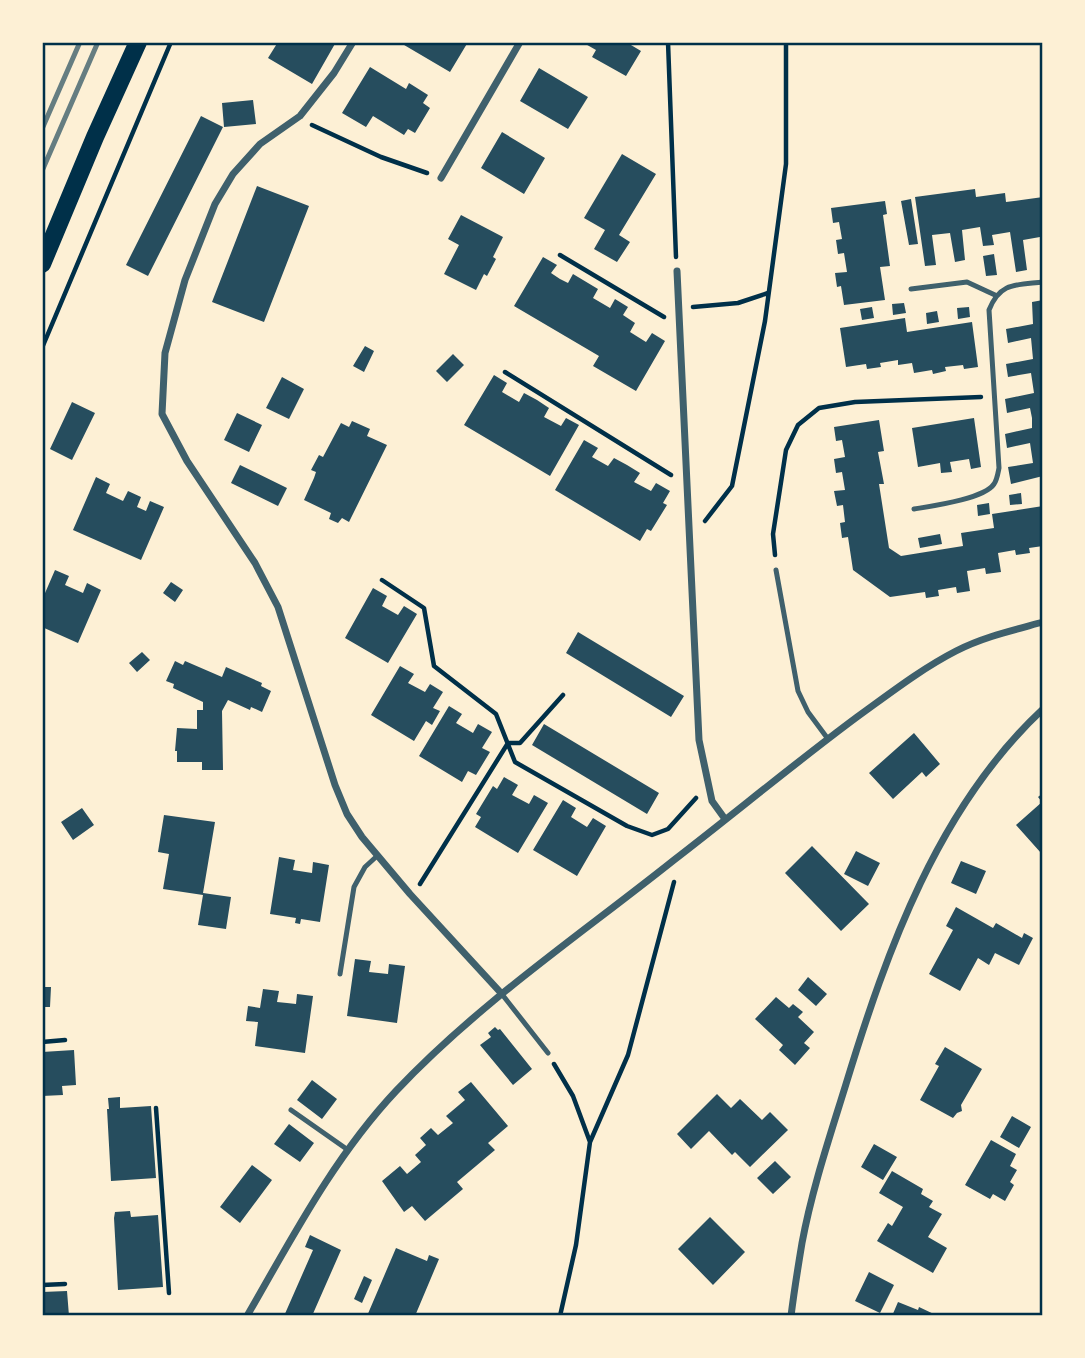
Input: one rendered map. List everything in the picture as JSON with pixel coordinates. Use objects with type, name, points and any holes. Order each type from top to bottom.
[{"type":"main road","points":[[42,264],[138,42]]},
{"type":"street","points":[[353,42],[334,73],[300,116],[260,144],[233,174],[215,204],[185,280],[165,353],[162,414],[187,461],[255,563],[278,607],[347,814],[377,856],[501,993]]},
{"type":"street","points":[[441,178],[520,42]]},
{"type":"street","points":[[677,271],[699,740],[712,801],[725,819]]},
{"type":"street","points":[[247,1316],[312,1202],[348,1150],[395,1093],[501,993],[909,679],[957,650],[999,634],[1043,622]]},
{"type":"street","points":[[791,1316],[803,1240],[826,1150],[867,1015],[917,890],[954,821],[988,768],[1043,709]]},
{"type":"lane","points":[[911,289],[967,282],[995,295]]},
{"type":"lane","points":[[914,509],[948,503],[987,491],[995,484],[999,468],[989,310],[995,295],[1010,285],[1043,282]]},
{"type":"lane","points":[[776,570],[798,691],[808,712],[828,739]]},
{"type":"lane","points":[[340,974],[354,887],[365,867],[377,856]]},
{"type":"lane","points":[[501,993],[548,1053]]},
{"type":"lane","points":[[291,1110],[348,1150]]},
{"type":"path","points":[[42,348],[172,42]]},
{"type":"path","points":[[668,42],[677,271]]},
{"type":"path","points":[[691,538],[732,486],[768,293],[786,164],[786,42]]},
{"type":"path","points":[[300,116],[319,130],[441,178]]},
{"type":"path","points":[[560,255],[678,326]]},
{"type":"path","points":[[678,307],[738,303],[768,293]]},
{"type":"path","points":[[505,372],[687,485]]},
{"type":"path","points":[[776,570],[773,534],[786,450],[798,425],[820,408],[855,402],[994,396]]},
{"type":"path","points":[[382,580],[424,608],[435,666],[496,714],[515,762],[626,826],[652,835],[667,829],[688,809],[707,784]]},
{"type":"path","points":[[508,743],[520,743],[563,695]]},
{"type":"path","points":[[410,894],[423,882],[508,743]]},
{"type":"path","points":[[560,1316],[576,1245],[590,1142],[628,1055],[677,870],[676,859]]},
{"type":"path","points":[[42,1042],[65,1040]]},
{"type":"path","points":[[548,1053],[573,1096],[590,1142]]},
{"type":"path","points":[[156,1108],[169,1293]]},
{"type":"path","points":[[42,1285],[65,1284]]},
{"type":"building","points":[[278,42],[336,42],[312,84],[268,58]]},
{"type":"building","points":[[399,42],[468,42],[450,72]]},
{"type":"building","points":[[582,42],[626,42],[641,51],[626,76],[592,57],[596,50]]},
{"type":"building","points":[[370,67],[406,89],[409,83],[428,95],[423,103],[430,108],[415,133],[408,129],[404,135],[373,116],[366,127],[342,113]]},
{"type":"building","points":[[539,68],[588,97],[568,129],[520,101]]},
{"type":"building","points":[[253,100],[256,124],[224,127],[222,103]]},
{"type":"building","points":[[201,116],[223,127],[148,276],[126,265]]},
{"type":"building","points":[[502,132],[545,158],[524,194],[481,168]]},
{"type":"building","points":[[622,154],[656,174],[619,235],[630,242],[617,262],[594,249],[605,230],[584,218]]},
{"type":"building","points":[[257,186],[309,206],[264,322],[212,302]]},
{"type":"building","points":[[975,189],[976,197],[1005,193],[1006,202],[1043,197],[1043,245],[1040,237],[1023,240],[1027,270],[1016,272],[1010,232],[992,235],[994,245],[983,246],[980,227],[962,230],[965,260],[955,262],[950,233],[932,235],[936,265],[925,266],[915,197]]},
{"type":"building","points":[[911,199],[918,244],[909,245],[901,201]]},
{"type":"building","points":[[885,201],[887,214],[883,215],[890,266],[880,267],[885,300],[844,305],[841,286],[837,287],[835,273],[847,272],[844,253],[838,254],[836,240],[842,239],[839,222],[833,223],[831,208]]},
{"type":"building","points":[[461,215],[503,237],[493,257],[496,259],[476,290],[444,274],[459,245],[448,239]]},
{"type":"building","points":[[994,254],[997,275],[986,276],[983,256]]},
{"type":"building","points":[[543,257],[557,265],[551,273],[560,279],[568,283],[573,274],[598,289],[593,298],[610,308],[615,299],[628,307],[623,315],[635,323],[630,332],[646,342],[652,333],[665,341],[636,391],[593,366],[599,356],[514,306]]},
{"type":"building","points":[[1043,300],[1043,476],[1011,484],[1008,467],[1033,463],[1030,443],[1007,448],[1005,434],[1032,428],[1032,418],[1030,408],[1007,413],[1005,399],[1034,393],[1031,373],[1008,377],[1006,364],[1033,359],[1031,338],[1008,343],[1006,329],[1033,324],[1032,302]]},
{"type":"building","points":[[904,303],[906,313],[893,315],[892,304]]},
{"type":"building","points":[[872,307],[874,318],[862,320],[860,309]]},
{"type":"building","points":[[969,307],[970,317],[958,319],[957,308]]},
{"type":"building","points":[[937,311],[939,322],[927,324],[926,313]]},
{"type":"building","points":[[905,318],[907,332],[972,322],[978,367],[964,369],[963,365],[945,367],[946,371],[933,374],[932,370],[914,373],[912,363],[898,365],[898,360],[880,363],[881,367],[867,369],[866,364],[846,367],[840,328]]},
{"type":"building","points":[[365,346],[374,351],[364,372],[353,366]]},
{"type":"building","points":[[453,354],[464,365],[447,382],[436,371]]},
{"type":"building","points":[[494,375],[507,383],[502,392],[519,402],[524,393],[549,408],[544,417],[561,426],[566,418],[579,425],[550,476],[464,425]]},
{"type":"building","points":[[282,377],[304,389],[289,419],[266,408]]},
{"type":"building","points":[[72,402],[95,413],[72,460],[50,449]]},
{"type":"building","points":[[237,413],[262,425],[249,452],[224,440]]},
{"type":"building","points":[[974,418],[981,467],[971,469],[969,459],[950,462],[952,472],[941,473],[940,463],[918,467],[912,428]]},
{"type":"building","points":[[879,420],[884,451],[878,452],[884,484],[879,484],[889,548],[901,556],[963,546],[961,533],[994,528],[992,514],[1043,506],[1043,546],[1029,548],[1030,553],[1016,555],[1015,550],[998,553],[1001,572],[986,574],[985,568],[967,571],[970,591],[957,593],[956,587],[938,590],[939,596],[926,598],[925,592],[890,597],[853,570],[848,537],[842,538],[840,523],[845,522],[843,505],[837,506],[834,491],[845,490],[842,472],[836,473],[834,459],[845,457],[842,440],[836,441],[834,427]]},
{"type":"building","points":[[352,421],[370,429],[367,436],[387,445],[349,522],[342,518],[338,523],[329,519],[331,513],[304,500],[316,472],[311,470],[319,455],[323,457],[341,423],[349,427]]},
{"type":"building","points":[[584,440],[598,448],[592,457],[608,466],[614,458],[640,473],[634,482],[651,491],[656,483],[670,491],[663,503],[667,505],[651,531],[647,529],[640,541],[555,490]]},
{"type":"building","points":[[240,465],[287,488],[278,506],[231,483]]},
{"type":"building","points":[[96,477],[110,484],[106,493],[123,501],[128,491],[141,497],[137,507],[146,511],[150,501],[164,507],[141,560],[73,530]]},
{"type":"building","points":[[1021,493],[1022,504],[1010,505],[1009,495]]},
{"type":"building","points":[[989,503],[990,514],[978,516],[977,505]]},
{"type":"building","points":[[940,534],[942,544],[920,548],[918,538]]},
{"type":"building","points":[[55,570],[69,576],[65,585],[83,593],[87,583],[101,590],[78,643],[42,627],[42,600]]},
{"type":"building","points":[[171,582],[183,590],[175,602],[163,593]]},
{"type":"building","points":[[373,588],[387,596],[382,606],[398,615],[404,606],[417,614],[388,663],[345,638]]},
{"type":"building","points":[[578,632],[684,696],[671,717],[566,653]]},
{"type":"building","points":[[142,652],[150,660],[137,672],[129,663]]},
{"type":"building","points":[[175,661],[183,665],[185,661],[222,677],[226,667],[262,683],[261,686],[271,691],[262,712],[251,707],[250,710],[228,700],[222,711],[223,770],[202,770],[202,762],[177,762],[177,728],[197,729],[197,710],[203,710],[203,702],[173,688],[174,684],[166,681]]},
{"type":"building","points":[[400,666],[414,674],[408,683],[425,692],[430,684],[443,692],[433,708],[440,711],[432,725],[426,721],[414,741],[371,715]]},
{"type":"building","points":[[449,706],[462,714],[456,723],[473,733],[478,724],[492,732],[482,748],[490,752],[476,775],[468,771],[462,782],[419,756]]},
{"type":"building","points":[[544,724],[659,793],[647,814],[532,745]]},
{"type":"building","points":[[914,733],[940,764],[926,777],[922,772],[893,799],[869,773]]},
{"type":"building","points":[[504,777],[518,785],[512,795],[529,804],[534,795],[548,803],[518,853],[475,827],[481,817],[476,814],[493,786],[497,789]]},
{"type":"building","points":[[1043,793],[1041,853],[1016,825],[1042,802],[1038,797]]},
{"type":"building","points":[[563,800],[576,808],[571,817],[587,827],[593,818],[606,826],[577,876],[533,850]]},
{"type":"building","points":[[82,808],[94,825],[73,840],[61,822]]},
{"type":"building","points":[[164,815],[215,822],[203,893],[231,897],[226,929],[198,925],[203,895],[163,889],[169,854],[158,852]]},
{"type":"building","points":[[812,846],[869,904],[841,931],[785,873]]},
{"type":"building","points":[[856,851],[880,863],[868,886],[844,874]]},
{"type":"building","points":[[279,857],[295,860],[293,870],[312,873],[313,862],[329,865],[320,922],[301,919],[300,924],[295,923],[296,918],[270,914]]},
{"type":"building","points":[[961,861],[986,871],[976,894],[951,883]]},
{"type":"building","points":[[956,907],[993,928],[996,923],[1022,938],[1024,933],[1033,938],[1019,965],[995,953],[989,965],[978,958],[960,991],[929,974],[953,930],[946,926]]},
{"type":"building","points":[[355,959],[371,961],[369,972],[388,974],[389,964],[405,966],[397,1023],[347,1016]]},
{"type":"building","points":[[808,977],[827,994],[816,1006],[798,990]]},
{"type":"building","points":[[42,987],[51,987],[50,1007],[42,1007]]},
{"type":"building","points":[[263,989],[279,991],[277,1002],[296,1004],[297,994],[313,996],[305,1053],[255,1046],[258,1022],[246,1021],[248,1006],[260,1008]]},
{"type":"building","points":[[776,997],[789,1008],[793,1004],[803,1012],[798,1017],[814,1032],[804,1043],[810,1048],[795,1065],[779,1050],[783,1045],[755,1019]]},
{"type":"building","points":[[495,1027],[500,1029],[532,1069],[513,1085],[480,1045],[491,1037],[488,1033]]},
{"type":"building","points":[[945,1047],[982,1069],[961,1105],[962,1111],[953,1118],[920,1100],[939,1066],[935,1064]]},
{"type":"building","points":[[74,1050],[76,1085],[62,1086],[63,1095],[42,1096],[42,1052]]},
{"type":"building","points":[[312,1080],[337,1099],[322,1119],[297,1100]]},
{"type":"building","points":[[471,1082],[508,1126],[488,1143],[495,1150],[457,1182],[463,1189],[425,1221],[412,1206],[404,1212],[382,1181],[400,1166],[407,1174],[421,1162],[415,1155],[426,1145],[420,1138],[431,1128],[438,1135],[453,1123],[446,1116],[465,1100],[458,1092]]},
{"type":"building","points":[[717,1094],[731,1108],[740,1099],[762,1120],[770,1112],[788,1130],[750,1167],[735,1152],[732,1155],[709,1131],[691,1149],[677,1134]]},
{"type":"building","points":[[120,1097],[120,1108],[151,1106],[156,1178],[111,1181],[108,1098]]},
{"type":"building","points":[[1012,1116],[1031,1127],[1019,1148],[1000,1137]]},
{"type":"building","points":[[289,1124],[314,1143],[300,1162],[274,1144]]},
{"type":"building","points":[[991,1140],[1016,1154],[1010,1166],[1017,1170],[1010,1182],[1014,1185],[1005,1201],[993,1194],[990,1199],[965,1185]]},
{"type":"building","points":[[874,1144],[897,1157],[883,1180],[861,1167]]},
{"type":"building","points":[[775,1161],[791,1177],[773,1194],[757,1178]]},
{"type":"building","points":[[252,1165],[272,1180],[240,1223],[220,1207]]},
{"type":"building","points":[[892,1171],[923,1189],[921,1194],[933,1201],[929,1207],[942,1214],[928,1237],[947,1248],[933,1273],[877,1241],[888,1223],[892,1226],[903,1207],[879,1193]]},
{"type":"building","points":[[130,1211],[131,1217],[158,1215],[163,1287],[118,1290],[114,1218],[115,1212]]},
{"type":"building","points":[[710,1217],[745,1252],[713,1285],[678,1249]]},
{"type":"building","points":[[310,1235],[341,1250],[312,1316],[284,1316],[313,1250],[305,1247]]},
{"type":"building","points":[[396,1248],[427,1261],[429,1255],[439,1259],[415,1316],[367,1316]]},
{"type":"building","points":[[869,1272],[894,1285],[880,1313],[855,1301]]},
{"type":"building","points":[[364,1276],[372,1280],[362,1303],[354,1299]]},
{"type":"building","points":[[67,1291],[69,1316],[42,1316],[42,1292]]},
{"type":"building","points":[[898,1302],[918,1310],[919,1307],[938,1316],[892,1316]]},
{"type":"railway","points":[[42,129],[80,42]]},
{"type":"railway","points":[[42,171],[98,42]]}]
